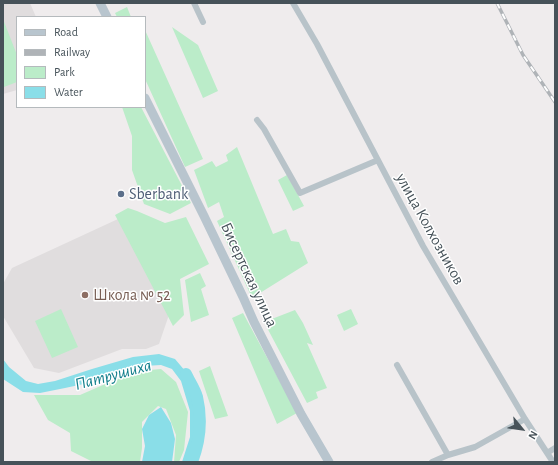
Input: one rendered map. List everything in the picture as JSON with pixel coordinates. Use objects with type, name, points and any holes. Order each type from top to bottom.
[{"type":"main road","points":[[100,3],[106,16]]},
{"type":"main road","name":"Бисертская улица","points":[[146,100],[240,290],[254,322],[329,462]]},
{"type":"street","points":[[194,3],[203,22]]},
{"type":"street","name":"улица Колхозников","points":[[293,3],[317,44],[423,246],[525,419],[553,462]]},
{"type":"street","points":[[256,120],[264,130],[300,193],[378,160]]},
{"type":"street","points":[[397,365],[448,455]]},
{"type":"street","points":[[432,462],[448,455],[475,447],[525,419]]},
{"type":"street","points":[[547,453],[555,448]]},
{"type":"shaded area","points":[[3,3],[30,3],[36,16],[16,16],[16,90],[3,94]]},
{"type":"shaded area","name":"Школа № 52","points":[[118,219],[172,306],[159,344],[146,349],[122,349],[59,373],[34,368],[3,316],[3,284],[12,268]]},
{"type":"green space","points":[[127,7],[131,16],[116,16],[115,13]]},
{"type":"green space","points":[[3,19],[16,52],[16,82],[4,87]]},
{"type":"green space","points":[[172,27],[198,45],[218,91],[203,98]]},
{"type":"green space","points":[[146,32],[203,159],[185,167],[146,81]]},
{"type":"green space","points":[[122,108],[142,108],[191,203],[170,214],[144,204],[132,170],[132,136]]},
{"type":"green space","points":[[237,147],[273,234],[286,229],[291,241],[299,242],[308,263],[252,298],[217,221],[224,217],[219,202],[208,208],[194,170],[212,161],[216,167],[228,161],[226,155]]},
{"type":"green space","points":[[287,175],[304,206],[293,211],[278,180]]},
{"type":"green space","points":[[128,208],[165,223],[186,217],[209,264],[180,279],[184,315],[173,326],[115,215]]},
{"type":"green space","points":[[200,273],[206,286],[201,289],[209,315],[191,322],[185,280]]},
{"type":"green space","points":[[61,309],[78,347],[52,358],[35,321]]},
{"type":"green space","points":[[351,309],[358,324],[344,331],[337,315]]},
{"type":"green space","points":[[295,310],[313,345],[307,343],[327,388],[316,392],[318,398],[307,403],[264,322]]},
{"type":"green space","points":[[243,313],[297,413],[277,424],[232,318]]},
{"type":"green space","points":[[210,366],[228,416],[215,419],[199,371]]},
{"type":"green space","points":[[161,369],[176,382],[188,412],[184,450],[179,462],[174,462],[176,435],[166,409],[158,406],[142,422],[142,448],[140,462],[93,462],[71,451],[70,433],[48,420],[34,395],[80,395],[139,371]]},
{"type":"water","points":[[159,354],[175,359],[186,372],[198,401],[200,415],[199,435],[192,462],[182,462],[190,437],[190,411],[181,381],[172,369],[161,365],[144,366],[107,379],[40,393],[23,392],[3,379],[3,359],[9,367],[26,381],[38,384],[55,381],[133,357]]},
{"type":"water","points":[[161,407],[171,423],[175,439],[172,462],[142,462],[145,446],[142,429],[149,415]]},
{"type":"waterway","name":"Патрушиха","points":[[186,374],[196,394],[199,405],[199,430],[195,454],[192,462]]},
{"type":"railway","points":[[497,3],[523,55],[555,102]]},
{"type":"place","name":"Sberbank","points":[[121,194]]},
{"type":"place","name":"Школа № 52","points":[[85,295]]}]
